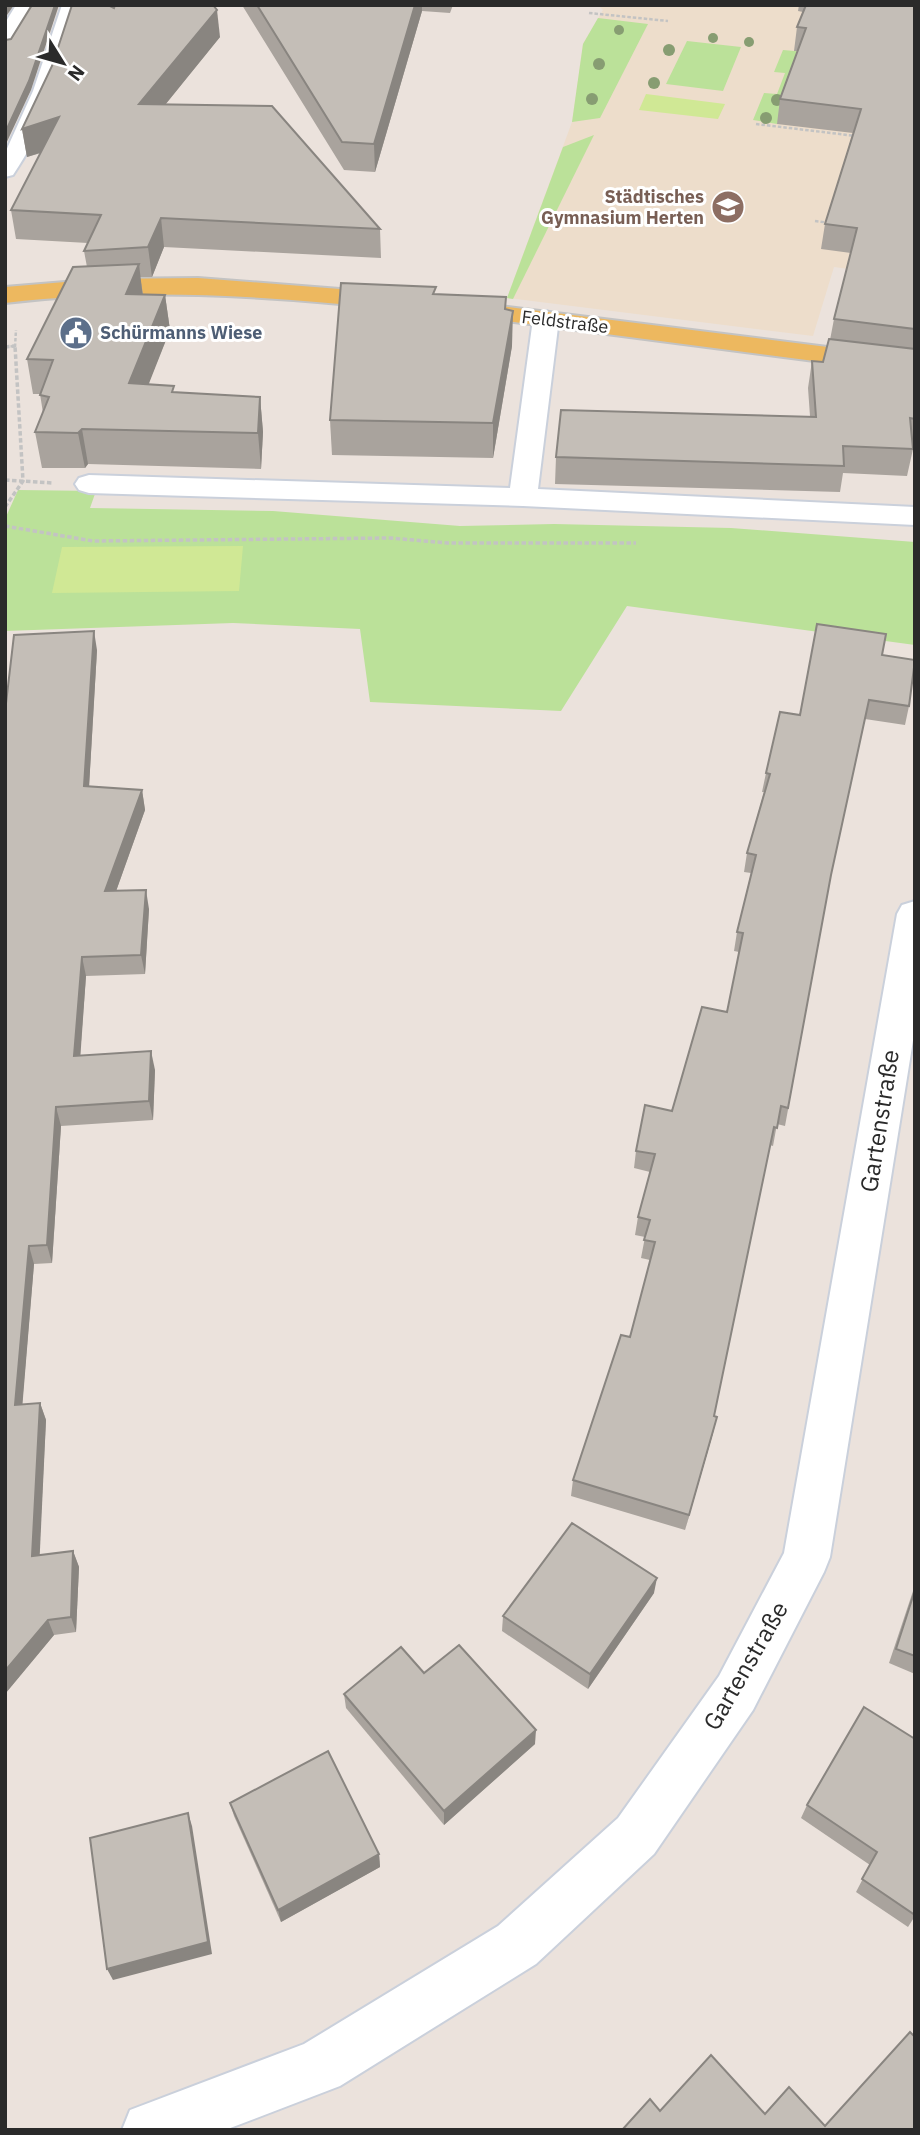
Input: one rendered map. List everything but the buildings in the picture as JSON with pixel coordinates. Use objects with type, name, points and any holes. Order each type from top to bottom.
[{"type":"main road","points":[[5,295],[178,286],[302,291],[411,303]]},
{"type":"main road","name":"Feldstraße","points":[[438,306],[915,366]]},
{"type":"street","points":[[5,27],[16,5]]},
{"type":"street","points":[[5,41],[26,5]]},
{"type":"street","points":[[5,170],[17,155],[72,5]]},
{"type":"street","points":[[17,104],[34,66]]},
{"type":"street","points":[[523,497],[546,319]]},
{"type":"street","points":[[89,484],[523,497],[915,516]]},
{"type":"street","name":"Gartenstraße","points":[[150,2130],[320,2066],[517,1945],[636,1836],[736,1693],[807,1558],[915,914]]},
{"type":"path","points":[[589,13],[668,21]]},
{"type":"path","points":[[756,124],[862,138]]},
{"type":"path","points":[[852,135],[855,125]]},
{"type":"path","points":[[815,220],[840,224]]},
{"type":"path","points":[[5,346],[15,346],[23,481],[5,507]]},
{"type":"path","points":[[5,481],[89,484]]},
{"type":"path","points":[[5,526],[93,541],[390,538],[448,543],[640,543]]},
{"type":"shaded area","name":"Städtisches Gymnasium Herten","points":[[598,5],[915,5],[915,278],[834,267],[813,336],[507,298],[572,122],[583,44],[603,10]]},
{"type":"green space","points":[[598,18],[648,24],[600,118],[572,122],[583,44]]},
{"type":"green space","points":[[687,41],[741,47],[723,91],[666,84]]},
{"type":"green space","points":[[783,50],[806,52],[777,124],[753,120],[764,93],[777,94],[785,73],[774,72]]},
{"type":"green space","points":[[646,94],[725,104],[718,119],[639,110]]},
{"type":"green space","points":[[594,135],[513,299],[507,298],[563,147]]},
{"type":"green space","points":[[18,490],[96,491],[90,508],[273,511],[460,526],[554,524],[731,528],[915,542],[915,645],[627,606],[561,711],[370,702],[360,629],[233,623],[5,631],[5,519]]},
{"type":"green space","points":[[243,546],[239,591],[52,593],[62,547]]},
{"type":"place","name":"Städtisches Gymnasium Herten","points":[[728,207]]},
{"type":"place","name":"Schürmanns Wiese","points":[[76,333]]}]
